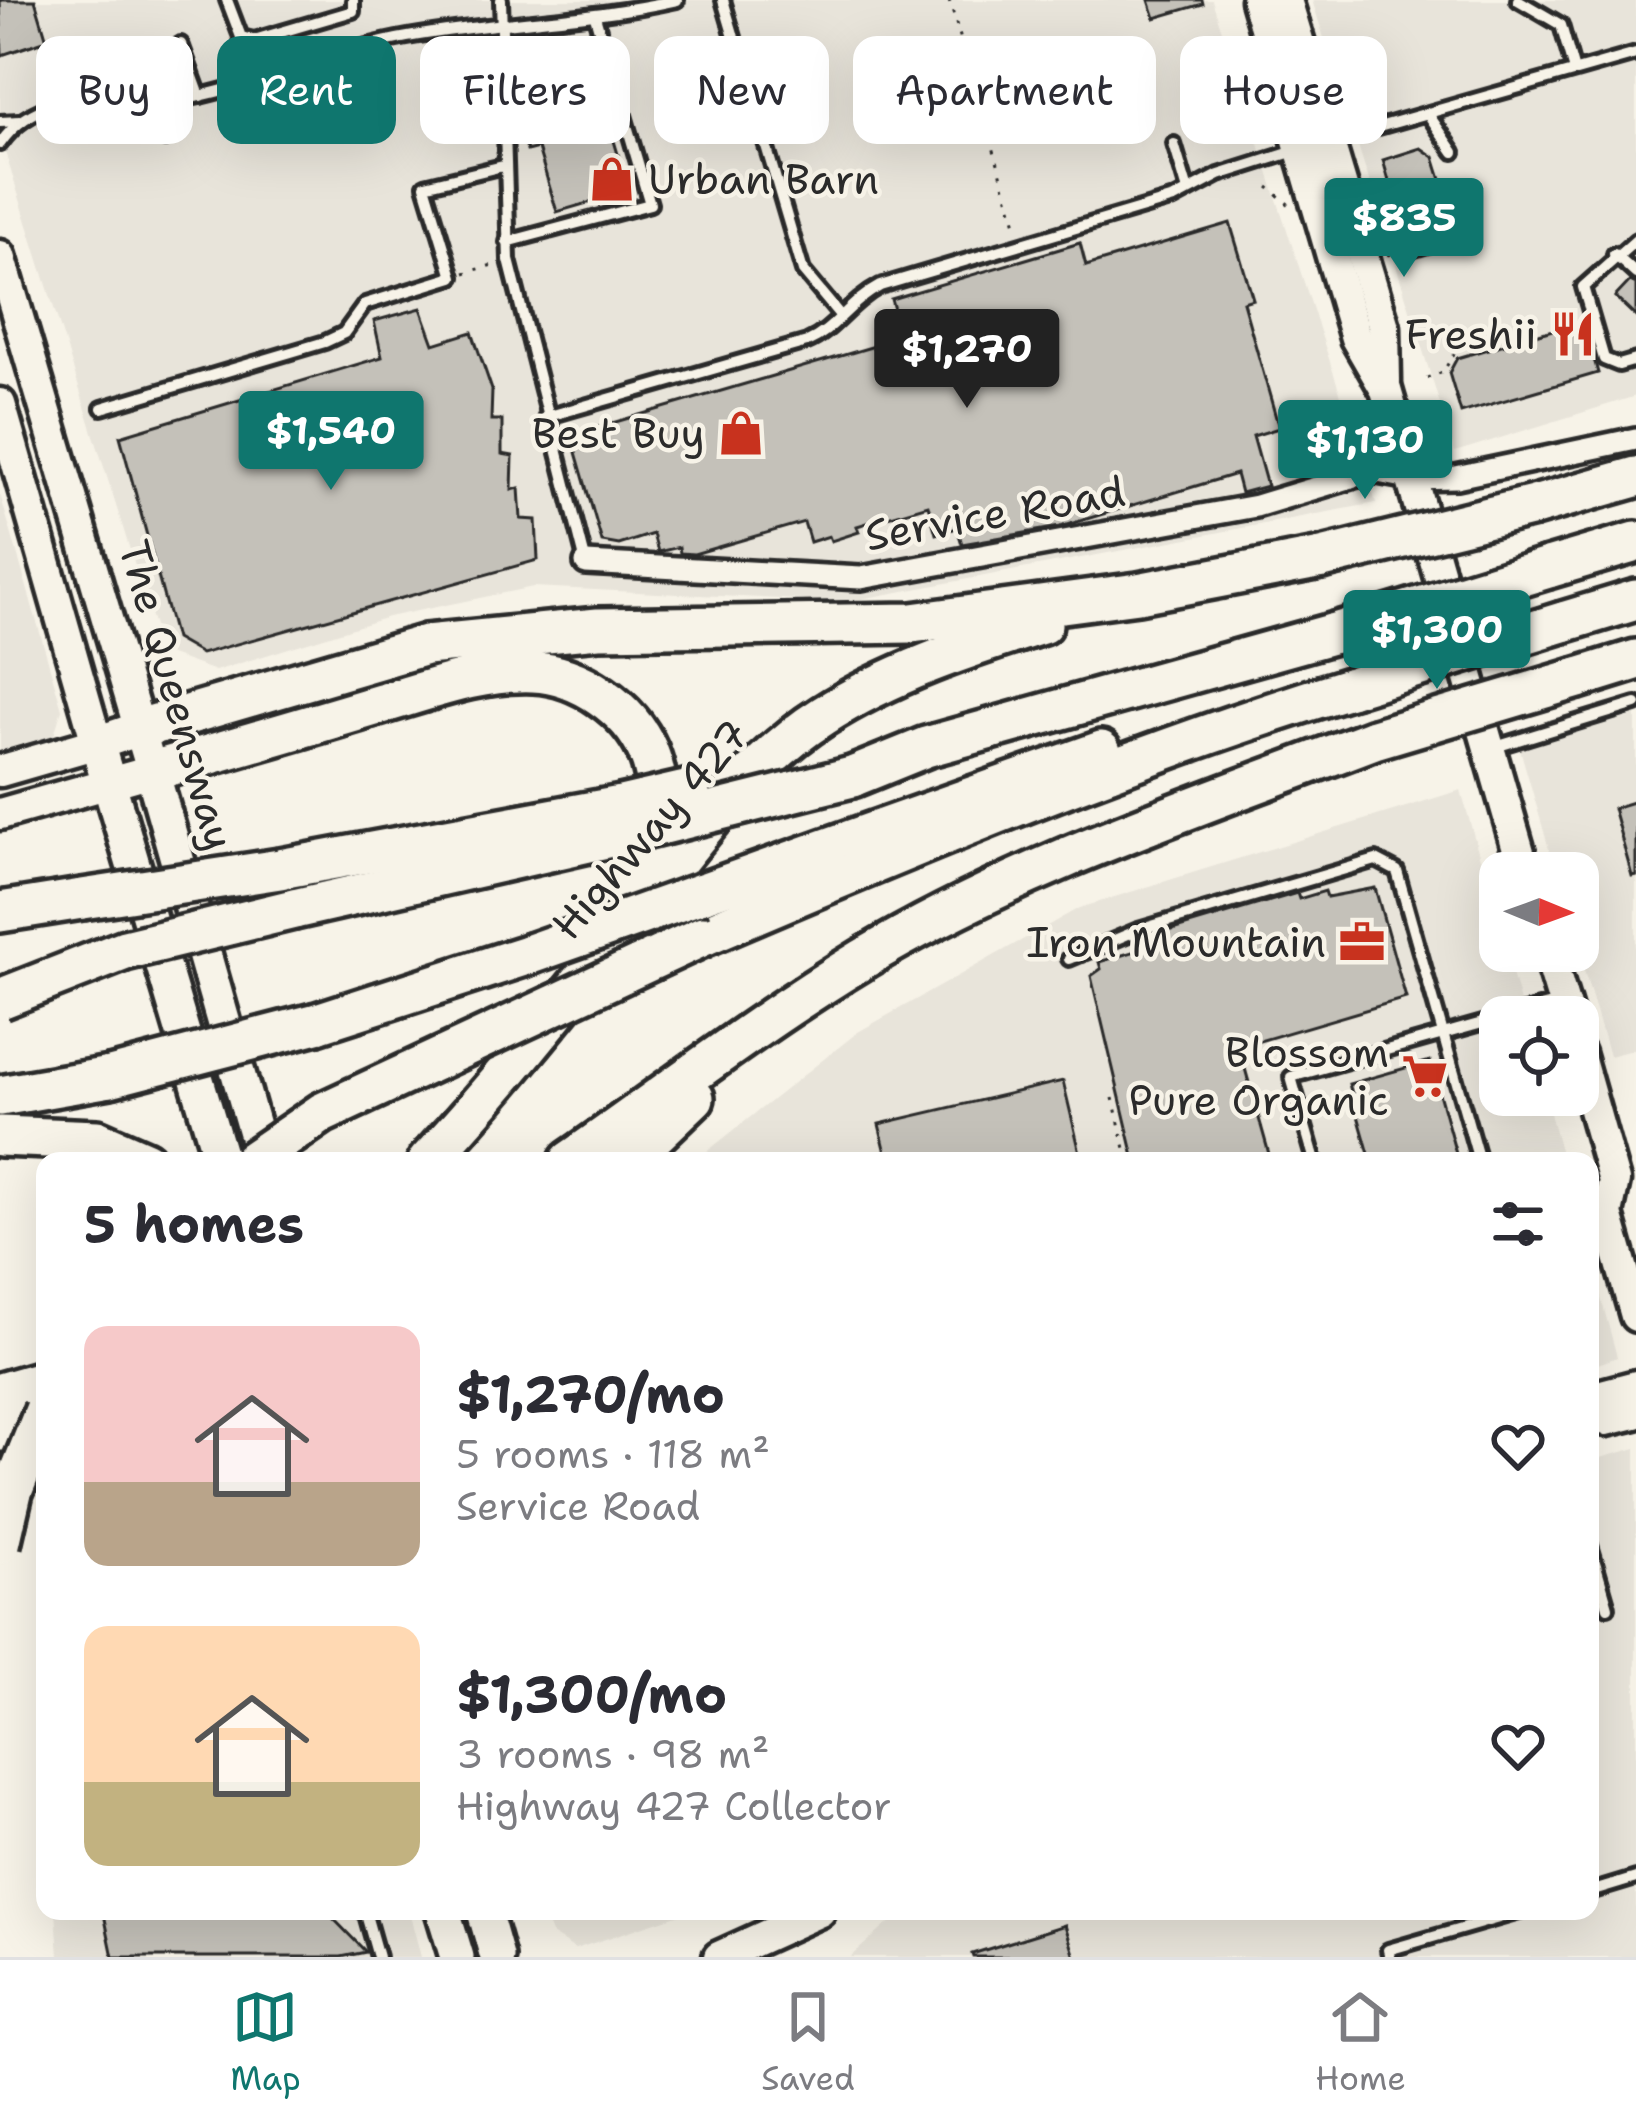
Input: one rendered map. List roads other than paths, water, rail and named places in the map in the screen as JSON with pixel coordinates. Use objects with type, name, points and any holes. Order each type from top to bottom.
[{"type":"highway","points":[[140,729],[426,645],[472,637],[617,628],[912,623],[1138,593],[1322,557],[1636,477]]},
{"type":"highway","points":[[0,999],[125,950],[622,820],[926,747],[1335,633],[1636,542]]},
{"type":"highway","name":"Highway 427","points":[[436,1152],[519,1058],[702,830],[778,752],[820,718],[908,672],[1138,593]]},
{"type":"highway","points":[[266,1152],[341,1103],[703,936],[956,828],[1160,756],[1212,730],[1636,601]]},
{"type":"highway","points":[[583,1152],[789,1007],[944,916],[1086,850],[1374,739],[1636,660]]},
{"type":"highway","points":[[152,771],[491,675],[548,674],[603,696],[632,726],[654,769],[654,839],[646,866],[519,1058]]},
{"type":"highway","points":[[0,1096],[110,1077],[317,1023],[530,954],[1035,770],[1154,735],[1212,730]]},
{"type":"highway","points":[[0,912],[622,820]]},
{"type":"highway","points":[[637,1152],[789,1007]]},
{"type":"highway","points":[[593,1152],[641,1111]]},
{"type":"highway","points":[[0,1136],[97,1140],[124,1152]]},
{"type":"highway","points":[[0,1393],[36,1383]]},
{"type":"highway","points":[[0,1431],[36,1422]]},
{"type":"highway","points":[[0,1544],[12,1492],[36,1432]]},
{"type":"highway","points":[[0,1469],[36,1460]]},
{"type":"main road","points":[[1257,0],[1384,327],[1386,390],[1519,852]]},
{"type":"main road","points":[[1286,0],[1314,145]]},
{"type":"main road","name":"The Queensway","points":[[0,256],[260,1152]]},
{"type":"main road","name":"The Queensway","points":[[0,404],[217,1152]]},
{"type":"main road","points":[[0,771],[140,729]]},
{"type":"main road","points":[[0,814],[152,771]]},
{"type":"main road","points":[[1599,1115],[1625,1193],[1607,1214],[1636,1316]]},
{"type":"main road","points":[[1599,1396],[1636,1386]]},
{"type":"main road","points":[[1599,1419],[1636,1413]]},
{"type":"main road","points":[[446,1920],[457,1957]]},
{"type":"main road","points":[[487,1920],[497,1957]]},
{"type":"main road","points":[[718,1957],[800,1920]]},
{"type":"street","name":"Service Road","points":[[586,562],[860,578],[1256,506],[1372,470],[1410,478],[1456,477],[1636,439]]},
{"type":"lane","points":[[227,0],[241,37],[254,40],[353,10],[353,0]]},
{"type":"lane","points":[[501,0],[509,260],[586,562]]},
{"type":"lane","points":[[193,97],[397,39],[595,16],[677,0]]},
{"type":"lane","points":[[723,0],[802,272],[839,314]]},
{"type":"lane","points":[[1518,0],[1561,25],[1574,70]]},
{"type":"lane","points":[[507,242],[650,204],[595,16]]},
{"type":"lane","points":[[546,417],[807,342],[826,332],[839,314],[880,286],[1188,191],[1219,175],[1314,145],[1636,54]]},
{"type":"lane","points":[[193,77],[200,96]]},
{"type":"lane","points":[[1428,114],[1454,152]]},
{"type":"lane","points":[[0,122],[36,116]]},
{"type":"lane","points":[[0,144],[20,121]]},
{"type":"lane","points":[[1174,143],[1188,191]]},
{"type":"lane","points":[[102,408],[325,342],[340,336],[365,304],[453,277],[425,185],[503,166]]},
{"type":"lane","points":[[1636,240],[1614,254],[1582,286],[1604,359],[1619,365],[1636,360]]},
{"type":"lane","points":[[1614,254],[1636,274]]},
{"type":"lane","points":[[1489,749],[1636,704]]},
{"type":"lane","points":[[1069,959],[1138,930],[1376,860],[1397,871],[1476,1152]]},
{"type":"lane","points":[[1312,1152],[1291,1078],[1479,1024]]},
{"type":"lane","points":[[1599,1576],[1608,1607]]},
{"type":"lane","points":[[1599,1889],[1636,1878]]},
{"type":"lane","points":[[367,1920],[378,1957]]},
{"type":"lane","points":[[1390,1957],[1388,1950],[1491,1920]]},
{"type":"place","name":"Urban Barn","points":[[612,179]]},
{"type":"place","name":"Freshii","points":[[1573,334]]},
{"type":"place","name":"Best Buy","points":[[741,433]]},
{"type":"place","name":"Iron Mountain","points":[[1362,942]]},
{"type":"place","name":"Blossom Pure Organic","points":[[1425,1076]]}]
